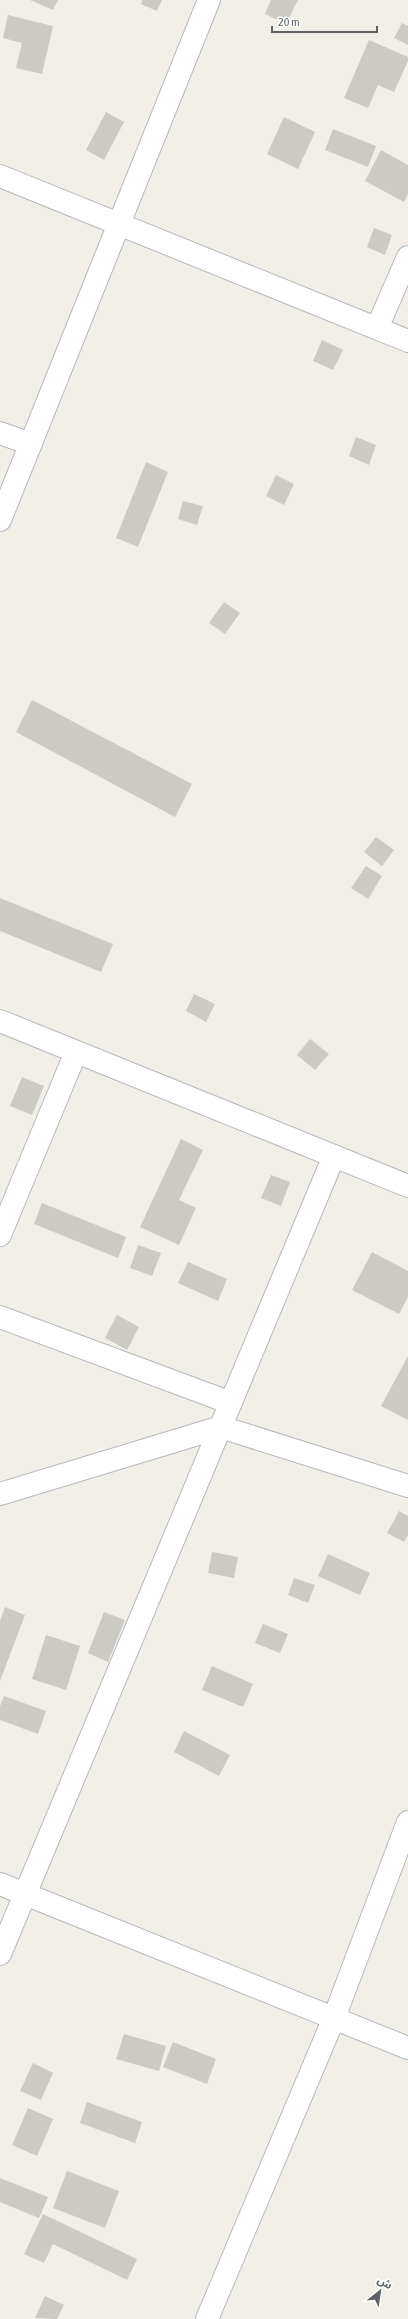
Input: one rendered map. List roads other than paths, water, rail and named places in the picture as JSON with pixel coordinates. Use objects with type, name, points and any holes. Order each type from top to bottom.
[{"type":"street","points":[[0,520],[209,0]]},
{"type":"street","points":[[0,176],[408,341]]},
{"type":"street","points":[[377,328],[408,257]]},
{"type":"street","points":[[0,433],[31,444]]},
{"type":"street","points":[[0,1022],[408,1186]]},
{"type":"street","points":[[0,1236],[76,1052]]},
{"type":"street","points":[[0,1954],[334,1156]]},
{"type":"street","points":[[0,1317],[231,1403]]},
{"type":"street","points":[[0,1494],[221,1427],[408,1486]]},
{"type":"street","points":[[207,2319],[334,2018],[408,1822]]},
{"type":"street","points":[[0,1884],[408,2048]]}]
